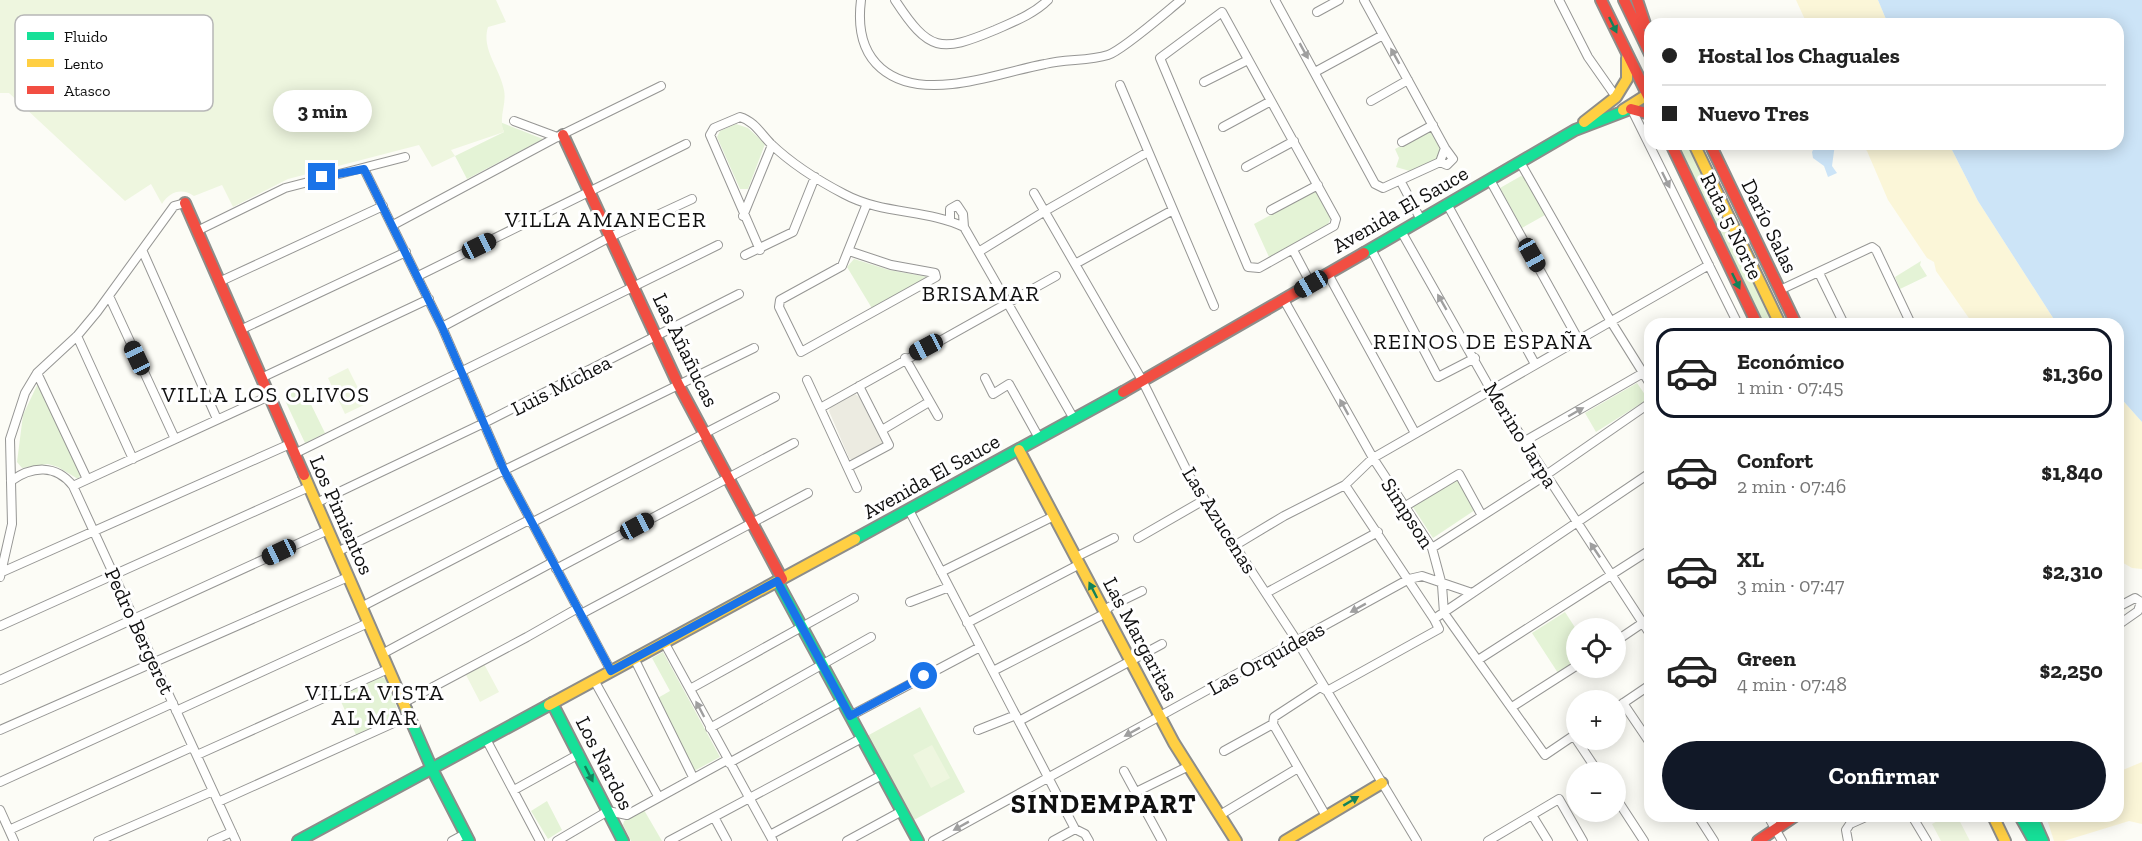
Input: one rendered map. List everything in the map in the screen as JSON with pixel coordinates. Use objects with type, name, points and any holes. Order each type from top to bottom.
[{"type":"main road","points":[[1601,0],[1644,86]]},
{"type":"main road","points":[[1624,0],[1644,42]]},
{"type":"main road","points":[[1637,0],[1644,22]]},
{"type":"main road","points":[[1642,0],[1651,18]]},
{"type":"main road","points":[[1616,97],[1627,79],[1625,50]]},
{"type":"main road","name":"Avenida El Sauce","points":[[1575,130],[1616,97]]},
{"type":"main road","name":"Avenida El Sauce","points":[[299,841],[1019,450],[1284,300],[1575,130],[1627,109],[1644,99]]},
{"type":"main road","points":[[1627,109],[1644,113]]},
{"type":"main road","name":"Las Añañucas","points":[[560,136],[589,191],[678,384],[752,522],[802,628],[918,841]]},
{"type":"main road","name":"Ruta 5 Norte","points":[[1674,150],[1754,318]]},
{"type":"main road","name":"Ruta 5 Norte","points":[[1697,150],[1777,318]]},
{"type":"main road","name":"Darío Salas","points":[[1713,150],[1793,318]]},
{"type":"main road","name":"Los Pimientos","points":[[185,203],[432,769],[467,837]]},
{"type":"main road","name":"Las Margaritas","points":[[1019,450],[1160,716],[1236,841]]},
{"type":"main road","name":"Los Nardos","points":[[552,703],[623,841]]},
{"type":"main road","points":[[1285,841],[1382,783]]},
{"type":"main road","points":[[1758,841],[1787,822]]},
{"type":"main road","points":[[1996,822],[2005,841]]},
{"type":"main road","points":[[2023,822],[2034,841]]},
{"type":"main road","points":[[2035,822],[2043,841]]},
{"type":"street","points":[[861,0],[859,16],[861,41],[870,58],[884,72],[910,83],[930,85],[963,83],[1047,63],[1111,54],[1181,0]]},
{"type":"street","points":[[895,0],[916,29],[935,42],[946,45],[960,45],[1000,28],[1039,8],[1048,0]]},
{"type":"street","points":[[1275,0],[1375,184],[1383,189],[1440,162],[1445,148],[1364,0]]},
{"type":"street","points":[[1317,12],[1339,0]]},
{"type":"street","points":[[1559,0],[1588,57],[1627,109],[1644,142]]},
{"type":"street","points":[[1222,12],[1248,60],[1336,219],[1334,226],[1258,268],[1248,267],[1160,58],[1222,12]]},
{"type":"street","points":[[1315,72],[1383,35]]},
{"type":"street","points":[[1204,82],[1248,60]]},
{"type":"street","points":[[1371,101],[1408,80]]},
{"type":"street","points":[[1120,85],[1214,306]]},
{"type":"street","points":[[393,225],[560,136],[662,86]]},
{"type":"street","points":[[1223,127],[1271,100]]},
{"type":"street","points":[[760,250],[743,216],[710,135],[711,131],[740,117],[751,122],[772,144],[815,177],[866,206],[950,220],[964,227]]},
{"type":"street","points":[[514,121],[560,136]]},
{"type":"street","points":[[1402,142],[1433,125]]},
{"type":"street","points":[[1246,167],[1294,141]]},
{"type":"street","points":[[418,276],[686,144]]},
{"type":"street","points":[[743,216],[772,144]]},
{"type":"street","points":[[1648,150],[1735,318]]},
{"type":"street","points":[[980,251],[1045,210],[1149,152]]},
{"type":"street","points":[[197,231],[285,188],[335,173],[364,169],[405,157]]},
{"type":"street","points":[[1520,162],[1610,320],[1643,373],[1525,441]]},
{"type":"street","points":[[364,169],[429,299],[504,470],[611,671]]},
{"type":"street","points":[[745,255],[760,250],[793,232],[815,177]]},
{"type":"street","points":[[1490,180],[1578,339]]},
{"type":"street","points":[[1401,182],[1421,220]]},
{"type":"street","points":[[1271,210],[1317,185]]},
{"type":"street","name":"Las Azucenas","points":[[1034,193],[1142,381],[1190,477],[1297,641],[1417,841]]},
{"type":"street","points":[[442,327],[610,237],[692,199]]},
{"type":"street","points":[[1,575],[12,524],[9,451],[20,404],[38,373],[76,336],[110,296],[174,206],[185,203]]},
{"type":"street","points":[[1447,204],[1535,364]]},
{"type":"street","points":[[950,220],[950,209],[957,205],[963,214],[964,227],[980,251],[1074,419]]},
{"type":"street","points":[[219,282],[383,206]]},
{"type":"street","points":[[849,250],[891,265],[935,273],[936,277],[801,352],[779,307],[780,300],[840,267],[866,206]]},
{"type":"street","points":[[1075,264],[1173,210]]},
{"type":"street","name":"Merino Jarpa","points":[[1401,231],[1475,358],[1491,390],[1611,574],[1644,618]]},
{"type":"street","points":[[1,575],[463,373],[718,245]]},
{"type":"street","points":[[1780,290],[1875,248],[1908,318]]},
{"type":"street","points":[[1371,249],[1438,377],[1475,358]]},
{"type":"street","points":[[1293,250],[1311,284]]},
{"type":"street","points":[[142,252],[217,419]]},
{"type":"street","points":[[240,330],[406,252]]},
{"type":"street","points":[[1234,546],[1284,516],[1345,485],[1373,458],[1708,265]]},
{"type":"street","points":[[1819,273],[1841,318]]},
{"type":"street","points":[[1328,274],[1415,434]]},
{"type":"street","points":[[822,407],[905,358],[1056,276]]},
{"type":"street","name":"Luis Michea","points":[[316,503],[484,423],[740,294]]},
{"type":"street","points":[[110,296],[175,439]]},
{"type":"street","points":[[261,378],[429,299]]},
{"type":"street","name":"Simpson","points":[[1284,300],[1373,458],[1432,548],[1442,585],[1444,613]]},
{"type":"street","points":[[76,336],[132,459]]},
{"type":"street","points":[[337,552],[754,348]]},
{"type":"street","points":[[905,358],[938,416]]},
{"type":"street","points":[[38,373],[87,479]]},
{"type":"street","points":[[985,378],[993,394],[1009,384],[1039,438]]},
{"type":"street","points":[[807,380],[822,407],[857,488]]},
{"type":"street","points":[[848,467],[888,445],[858,386]]},
{"type":"street","points":[[11,481],[28,471],[45,469],[57,472],[73,486],[269,396]]},
{"type":"street","points":[[361,607],[775,397]]},
{"type":"street","points":[[882,430],[929,402]]},
{"type":"street","points":[[1432,548],[1481,514],[1546,475],[1644,407]]},
{"type":"street","points":[[382,654],[794,443]]},
{"type":"street","points":[[1404,507],[1459,474],[1481,514]]},
{"type":"street","points":[[1434,619],[1644,477]]},
{"type":"street","points":[[1326,816],[1273,724],[1274,717],[1320,687],[1327,691],[1439,629],[1409,579],[1345,485]]},
{"type":"street","name":"Pedro Bergeret","points":[[73,486],[236,841]]},
{"type":"street","points":[[0,626],[309,487]]},
{"type":"street","points":[[403,703],[808,493]]},
{"type":"street","points":[[1138,538],[1204,500]]},
{"type":"street","points":[[909,510],[1075,829],[1085,834],[1089,841]]},
{"type":"street","points":[[941,572],[1054,516]]},
{"type":"street","points":[[0,680],[328,530]]},
{"type":"street","points":[[1266,593],[1378,532]]},
{"type":"street","points":[[968,623],[1114,538]]},
{"type":"street","points":[[1478,660],[1644,554]]},
{"type":"street","points":[[1409,579],[1422,576],[1442,585],[1472,593]]},
{"type":"street","points":[[0,730],[348,577]]},
{"type":"street","name":"Las Orquídeas","points":[[933,841],[1409,579]]},
{"type":"street","points":[[910,602],[949,587]]},
{"type":"street","points":[[993,671],[1142,591]]},
{"type":"street","points":[[690,689],[854,598]]},
{"type":"street","points":[[2124,604],[2135,598],[2141,602],[2138,611],[2124,621]]},
{"type":"street","points":[[1444,613],[1545,755],[1566,741]]},
{"type":"street","points":[[1626,634],[1644,622]]},
{"type":"street","points":[[0,782],[368,623]]},
{"type":"street","points":[[710,728],[871,637]]},
{"type":"street","points":[[664,642],[771,838],[882,775]]},
{"type":"street","points":[[978,730],[1017,718],[1131,663],[1162,644]]},
{"type":"street","points":[[850,716],[980,647]]},
{"type":"street","points":[[634,658],[693,777]]},
{"type":"street","points":[[197,755],[388,669]]},
{"type":"street","points":[[1512,708],[1566,673]]},
{"type":"street","points":[[594,680],[658,796]]},
{"type":"street","points":[[1626,701],[1644,690]]},
{"type":"street","points":[[557,841],[608,811],[627,814],[842,700]]},
{"type":"street","points":[[1626,707],[1644,734]]},
{"type":"street","points":[[218,802],[409,716]]},
{"type":"street","points":[[1224,751],[1273,724]]},
{"type":"street","points":[[669,841],[678,839],[714,817],[862,738]]},
{"type":"street","points":[[486,739],[540,841]]},
{"type":"street","points":[[9,830],[192,747]]},
{"type":"street","points":[[514,790],[579,754]]},
{"type":"street","points":[[1136,792],[1189,766]]},
{"type":"street","points":[[1220,815],[1298,768]]},
{"type":"street","points":[[1124,771],[1162,841]]},
{"type":"street","points":[[98,841],[213,791]]},
{"type":"street","points":[[1488,841],[1559,799],[1583,841]]},
{"type":"street","points":[[0,810],[14,841]]},
{"type":"street","points":[[847,841],[902,811]]},
{"type":"street","points":[[1626,813],[1644,841]]},
{"type":"street","points":[[1532,815],[1548,841]]},
{"type":"street","points":[[714,817],[727,841]]},
{"type":"street","points":[[1702,822],[1714,841]]},
{"type":"street","points":[[1771,822],[1782,841]]},
{"type":"street","points":[[1848,841],[1846,831],[1855,822]]},
{"type":"street","points":[[1916,822],[1927,841]]},
{"type":"street","points":[[1053,841],[1075,829]]},
{"type":"street","points":[[213,841],[232,832]]},
{"type":"street","points":[[452,841],[467,837]]},
{"type":"green space","points":[[0,0],[496,0],[506,22],[488,27],[487,35],[489,51],[504,90],[502,127],[504,132],[451,150],[455,156],[432,167],[419,145],[288,179],[233,207],[222,185],[194,196],[185,192],[176,192],[162,204],[151,184],[125,201],[28,111],[213,111],[213,15],[15,15],[15,99],[9,93],[0,93]]},
{"type":"green space","points":[[500,122],[543,139],[467,179],[455,156],[504,132]]},
{"type":"green space","points":[[736,124],[748,128],[765,144],[748,189],[740,189],[717,137],[720,131]]},
{"type":"green space","points":[[1433,129],[1443,149],[1437,160],[1413,172],[1396,167],[1399,158],[1395,149]]},
{"type":"green space","points":[[1679,150],[1691,150],[1772,318],[1760,318]]},
{"type":"green space","points":[[1521,176],[1525,178],[1545,215],[1522,228],[1500,188]]},
{"type":"green space","points":[[1316,190],[1331,218],[1327,226],[1269,257],[1254,224]]},
{"type":"green space","points":[[854,259],[889,270],[928,277],[873,310],[847,267]]},
{"type":"green space","points":[[1921,261],[1920,265],[1927,276],[1900,289],[1895,277]]},
{"type":"green space","points":[[348,368],[366,404],[345,414],[328,378]]},
{"type":"green space","points":[[39,381],[82,473],[78,479],[48,464],[22,468],[17,462],[23,415]]},
{"type":"green space","points":[[1637,383],[1644,393],[1644,402],[1596,432],[1585,413]]},
{"type":"green space","points":[[302,386],[325,433],[305,443],[283,396]]},
{"type":"green space","points":[[1459,476],[1478,508],[1433,538],[1411,504]]},
{"type":"green space","points":[[1565,612],[1569,618],[1566,618],[1566,668],[1558,673],[1532,633]]},
{"type":"green space","points":[[663,652],[720,757],[694,771],[656,699],[670,691],[652,658]]},
{"type":"green space","points":[[484,664],[499,692],[480,702],[465,673]]},
{"type":"green space","points":[[380,676],[386,679],[400,716],[357,737],[338,695]]},
{"type":"green space","points":[[920,707],[965,792],[912,821],[867,736]]},
{"type":"green space","points":[[932,745],[950,778],[931,788],[913,755]]},
{"type":"green space","points":[[547,801],[562,830],[548,839],[531,811]]},
{"type":"green space","points":[[644,810],[662,841],[631,841],[623,825],[624,821]]},
{"type":"green space","points":[[1960,822],[1970,841],[1941,841],[1932,824]]},
{"type":"sand","points":[[1796,0],[1878,0],[1886,18],[1804,18]]},
{"type":"sand","points":[[1952,150],[1978,201],[2053,318],[1969,318],[1936,271],[1934,262],[1927,258],[1888,200],[1867,151]]},
{"type":"sand","points":[[2124,402],[2142,422],[2142,569],[2132,568],[2124,563]]},
{"type":"sand","points":[[2142,762],[2142,824],[2129,821],[2064,841],[2054,841],[2048,822],[2124,822],[2124,770]]},
{"type":"shaded area","points":[[854,393],[859,397],[883,442],[882,446],[854,461],[849,458],[829,411],[832,404]]},
{"type":"water","points":[[1878,0],[2142,0],[2142,422],[2124,402],[2124,318],[2053,318],[1978,201],[1952,150],[2124,150],[2124,18],[1886,18]]},
{"type":"water","points":[[1813,150],[1834,150],[1832,166],[1837,173],[1828,177],[1824,166],[1813,158]]},
{"type":"traffic: fast","points":[[1364,253],[1575,130],[1630,109]]},
{"type":"traffic: fast","points":[[855,539],[1123,392]]},
{"type":"traffic: fast","points":[[777,581],[918,841]]},
{"type":"traffic: fast","points":[[552,703],[623,841]]},
{"type":"traffic: fast","points":[[298,841],[549,705]]},
{"type":"traffic: fast","points":[[406,709],[432,769],[469,841]]},
{"type":"traffic: fast","points":[[2023,822],[2034,841]]},
{"type":"traffic: fast","points":[[2035,822],[2043,841]]},
{"type":"traffic: slow","points":[[1616,97],[1627,79],[1627,58]]},
{"type":"traffic: slow","points":[[1584,122],[1616,97]]},
{"type":"traffic: slow","points":[[1623,110],[1644,97]]},
{"type":"traffic: slow","points":[[1697,150],[1777,318]]},
{"type":"traffic: slow","points":[[1019,450],[1174,743],[1236,841]]},
{"type":"traffic: slow","points":[[304,475],[406,709]]},
{"type":"traffic: slow","points":[[549,705],[855,539]]},
{"type":"traffic: slow","points":[[1285,841],[1382,783]]},
{"type":"traffic: slow","points":[[1996,822],[2005,841]]},
{"type":"traffic: jam","points":[[1601,0],[1644,88]]},
{"type":"traffic: jam","points":[[1624,0],[1644,42]]},
{"type":"traffic: jam","points":[[1637,0],[1644,21]]},
{"type":"traffic: jam","points":[[1631,109],[1644,112]]},
{"type":"traffic: jam","points":[[563,135],[678,384],[782,579]]},
{"type":"traffic: jam","points":[[1674,150],[1754,318]]},
{"type":"traffic: jam","points":[[1713,150],[1793,318]]},
{"type":"traffic: jam","points":[[185,203],[304,475]]},
{"type":"traffic: jam","points":[[1123,392],[1364,253]]},
{"type":"traffic: jam","points":[[1758,841],[1786,822]]},
{"type":"district","name":"VILLA AMANECER","points":[[606,219]]},
{"type":"district","name":"BRISAMAR","points":[[981,293]]},
{"type":"district","name":"REINOS DE ESPAÑA","points":[[1483,341]]},
{"type":"district","name":"VILLA LOS OLIVOS","points":[[266,394]]},
{"type":"district","name":"VILLA VISTA AL MAR","points":[[375,704]]},
{"type":"district","name":"SINDEMPART","points":[[1104,804]]},
{"type":"route","points":[[322,177],[364,169],[442,327],[504,470],[611,671],[777,581],[850,716],[924,676]]}]
